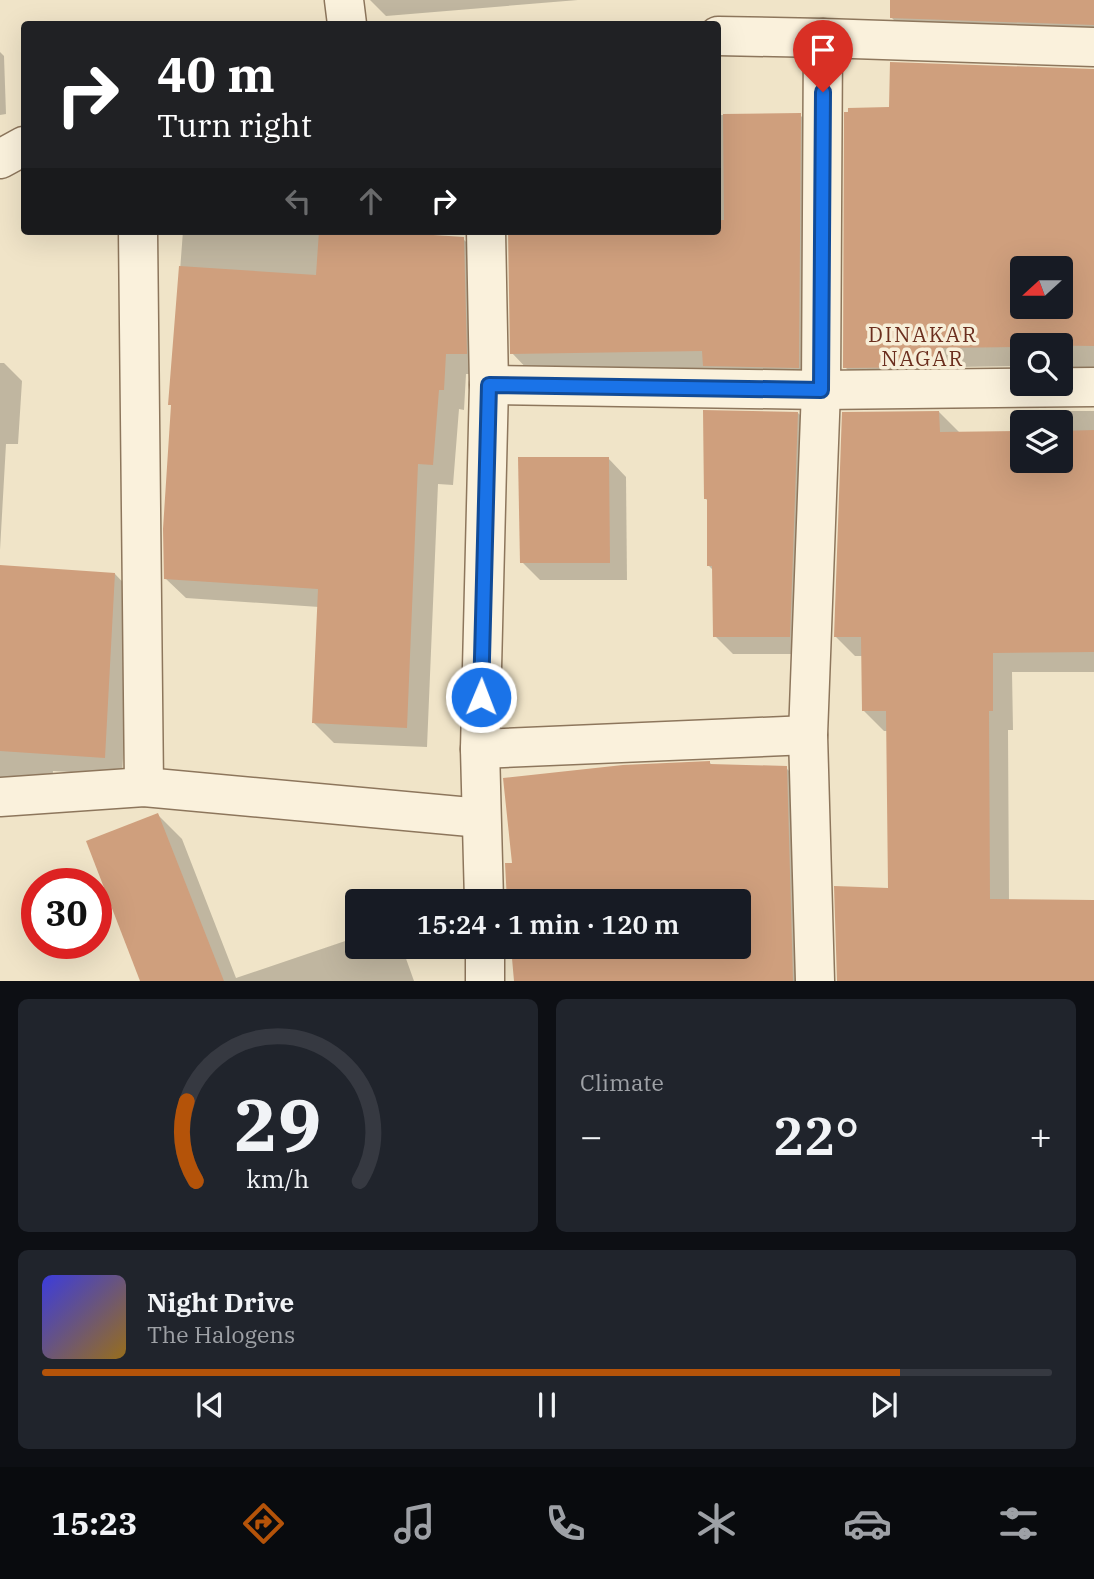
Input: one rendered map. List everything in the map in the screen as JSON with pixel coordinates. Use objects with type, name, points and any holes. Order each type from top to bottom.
[{"type":"street","points":[[344,0],[347,21]]},
{"type":"street","points":[[721,36],[1094,47]]},
{"type":"street","points":[[815,981],[808,735],[821,390],[823,38]]},
{"type":"street","points":[[0,159],[21,148]]},
{"type":"street","points":[[138,235],[144,787]]},
{"type":"street","points":[[484,889],[480,749],[489,385],[486,235]]},
{"type":"street","points":[[489,385],[821,390],[1094,387]]},
{"type":"street","points":[[480,749],[808,735]]},
{"type":"street","points":[[0,797],[144,787],[481,817]]},
{"type":"street","points":[[485,959],[485,981]]},
{"type":"building","points":[[890,0],[1094,0],[1094,25],[890,18]]},
{"type":"building","points":[[890,62],[1094,69],[1094,346],[1073,346],[1073,333],[1010,333],[1010,347],[938,348],[939,367],[843,368],[844,112],[848,112],[848,108],[889,107]]},
{"type":"building","points":[[801,113],[799,368],[703,366],[702,351],[510,354],[508,235],[721,235],[721,220],[724,220],[723,114]]},
{"type":"building","points":[[319,235],[464,237],[467,354],[446,354],[444,390],[439,390],[433,465],[418,464],[407,728],[312,723],[318,589],[164,579],[163,529],[171,405],[168,405],[179,266],[316,275]]},
{"type":"building","points":[[703,410],[798,412],[790,637],[713,637],[712,566],[707,566],[707,499],[704,499]]},
{"type":"building","points":[[939,411],[940,432],[1010,431],[1010,473],[1073,473],[1073,431],[1094,430],[1094,652],[993,653],[993,711],[989,711],[990,899],[1094,900],[1094,981],[837,981],[834,886],[888,888],[886,711],[862,711],[861,637],[834,637],[842,412]]},
{"type":"building","points":[[518,457],[609,457],[610,563],[520,563]]},
{"type":"building","points":[[0,565],[115,573],[105,758],[0,751]]},
{"type":"building","points":[[710,761],[710,764],[787,766],[793,981],[514,981],[512,959],[751,959],[751,889],[506,889],[505,863],[512,863],[503,778],[623,765]]},
{"type":"building","points":[[158,813],[224,981],[140,981],[112,908],[112,868],[96,868],[86,841]]},
{"type":"district","name":"DINAKAR NAGAR","points":[[923,346]]},
{"type":"route","points":[[481,697],[489,385],[821,390],[823,92]]}]
